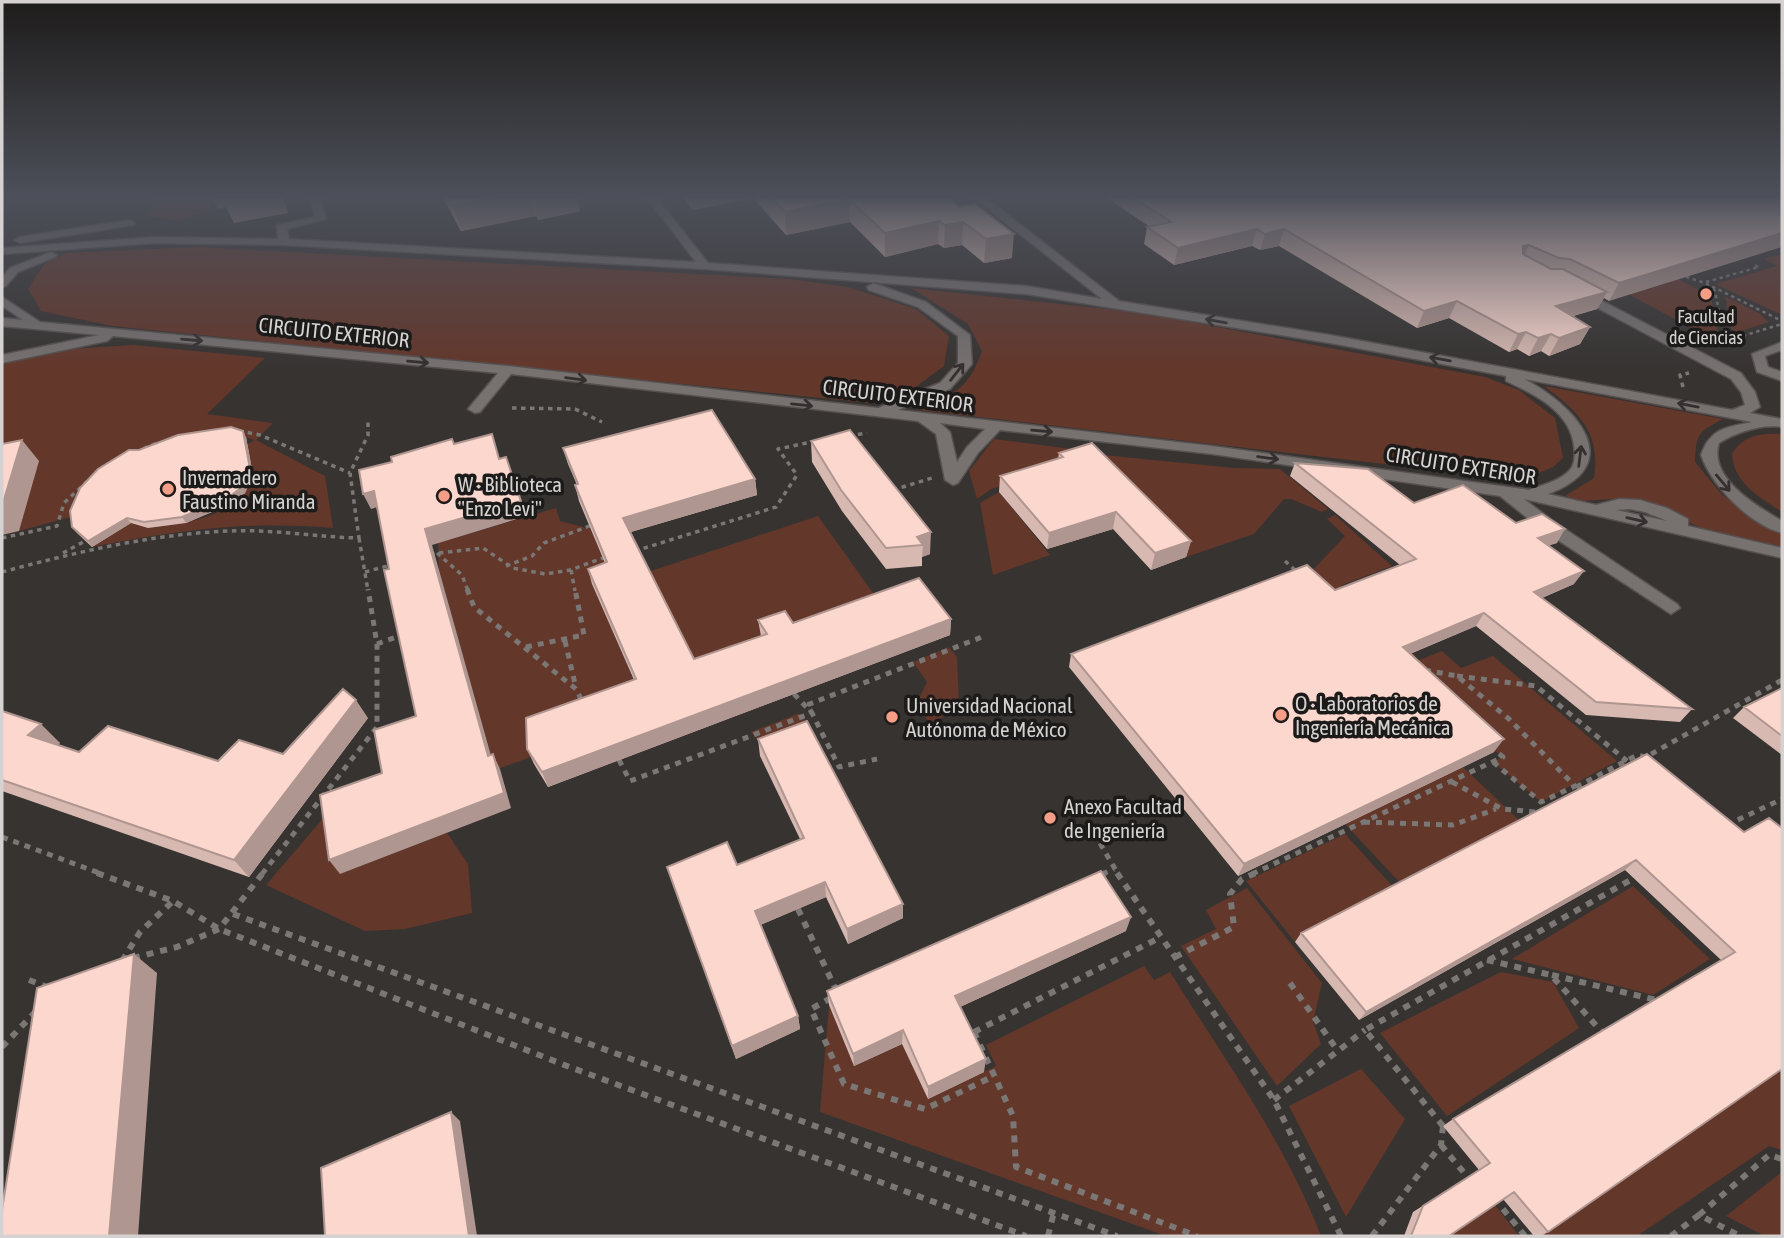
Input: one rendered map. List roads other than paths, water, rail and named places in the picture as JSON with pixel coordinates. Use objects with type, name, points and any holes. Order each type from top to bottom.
[{"type":"street","points":[[2,284],[14,270],[48,256]]},
{"type":"street","points":[[526,256],[1026,290],[1485,367],[1781,423]]},
{"type":"street","points":[[697,256],[705,266]]},
{"type":"street","points":[[1054,256],[1116,303]]},
{"type":"street","points":[[795,273],[910,296],[942,315],[964,335],[965,364],[945,386],[876,413]]},
{"type":"street","points":[[1568,286],[1736,376],[1748,392],[1753,407],[1733,414]]},
{"type":"street","points":[[2,301],[38,325]]},
{"type":"street","name":"CIRCUITO EXTERIOR","points":[[2,322],[508,370],[1212,450],[1502,490],[1597,510],[1626,502],[1651,508],[1700,534],[1782,553]]},
{"type":"street","points":[[2,357],[109,333]]},
{"type":"street","points":[[2,357],[124,334]]},
{"type":"street","points":[[1782,346],[1758,354],[1762,369],[1782,377]]},
{"type":"street","points":[[1485,367],[1553,401],[1570,416],[1578,431],[1583,452],[1579,468],[1564,481],[1530,495]]},
{"type":"street","points":[[475,409],[508,370]]},
{"type":"street","points":[[923,418],[943,432],[953,480],[972,450],[995,427]]},
{"type":"street","points":[[1781,423],[1730,431],[1716,440],[1708,449],[1707,456],[1718,480],[1729,491],[1762,517],[1782,528]]},
{"type":"street","points":[[1502,490],[1547,525],[1571,538],[1671,608]]},
{"type":"street","points":[[1568,504],[1571,538]]},
{"type":"place","name":"Facultad de Ciencias","points":[[1706,294]]},
{"type":"place","name":"Invernadero Faustino Miranda","points":[[168,489]]},
{"type":"place","name":"W - Biblioteca \"Enzo Levi\"","points":[[444,496]]},
{"type":"place","name":"O - Laboratorios de Ingeniería Mecánica","points":[[1281,715]]},
{"type":"place","name":"Universidad Nacional Autónoma de México","points":[[892,717]]},
{"type":"place","name":"Anexo Facultad de Ingeniería","points":[[1050,818]]}]
